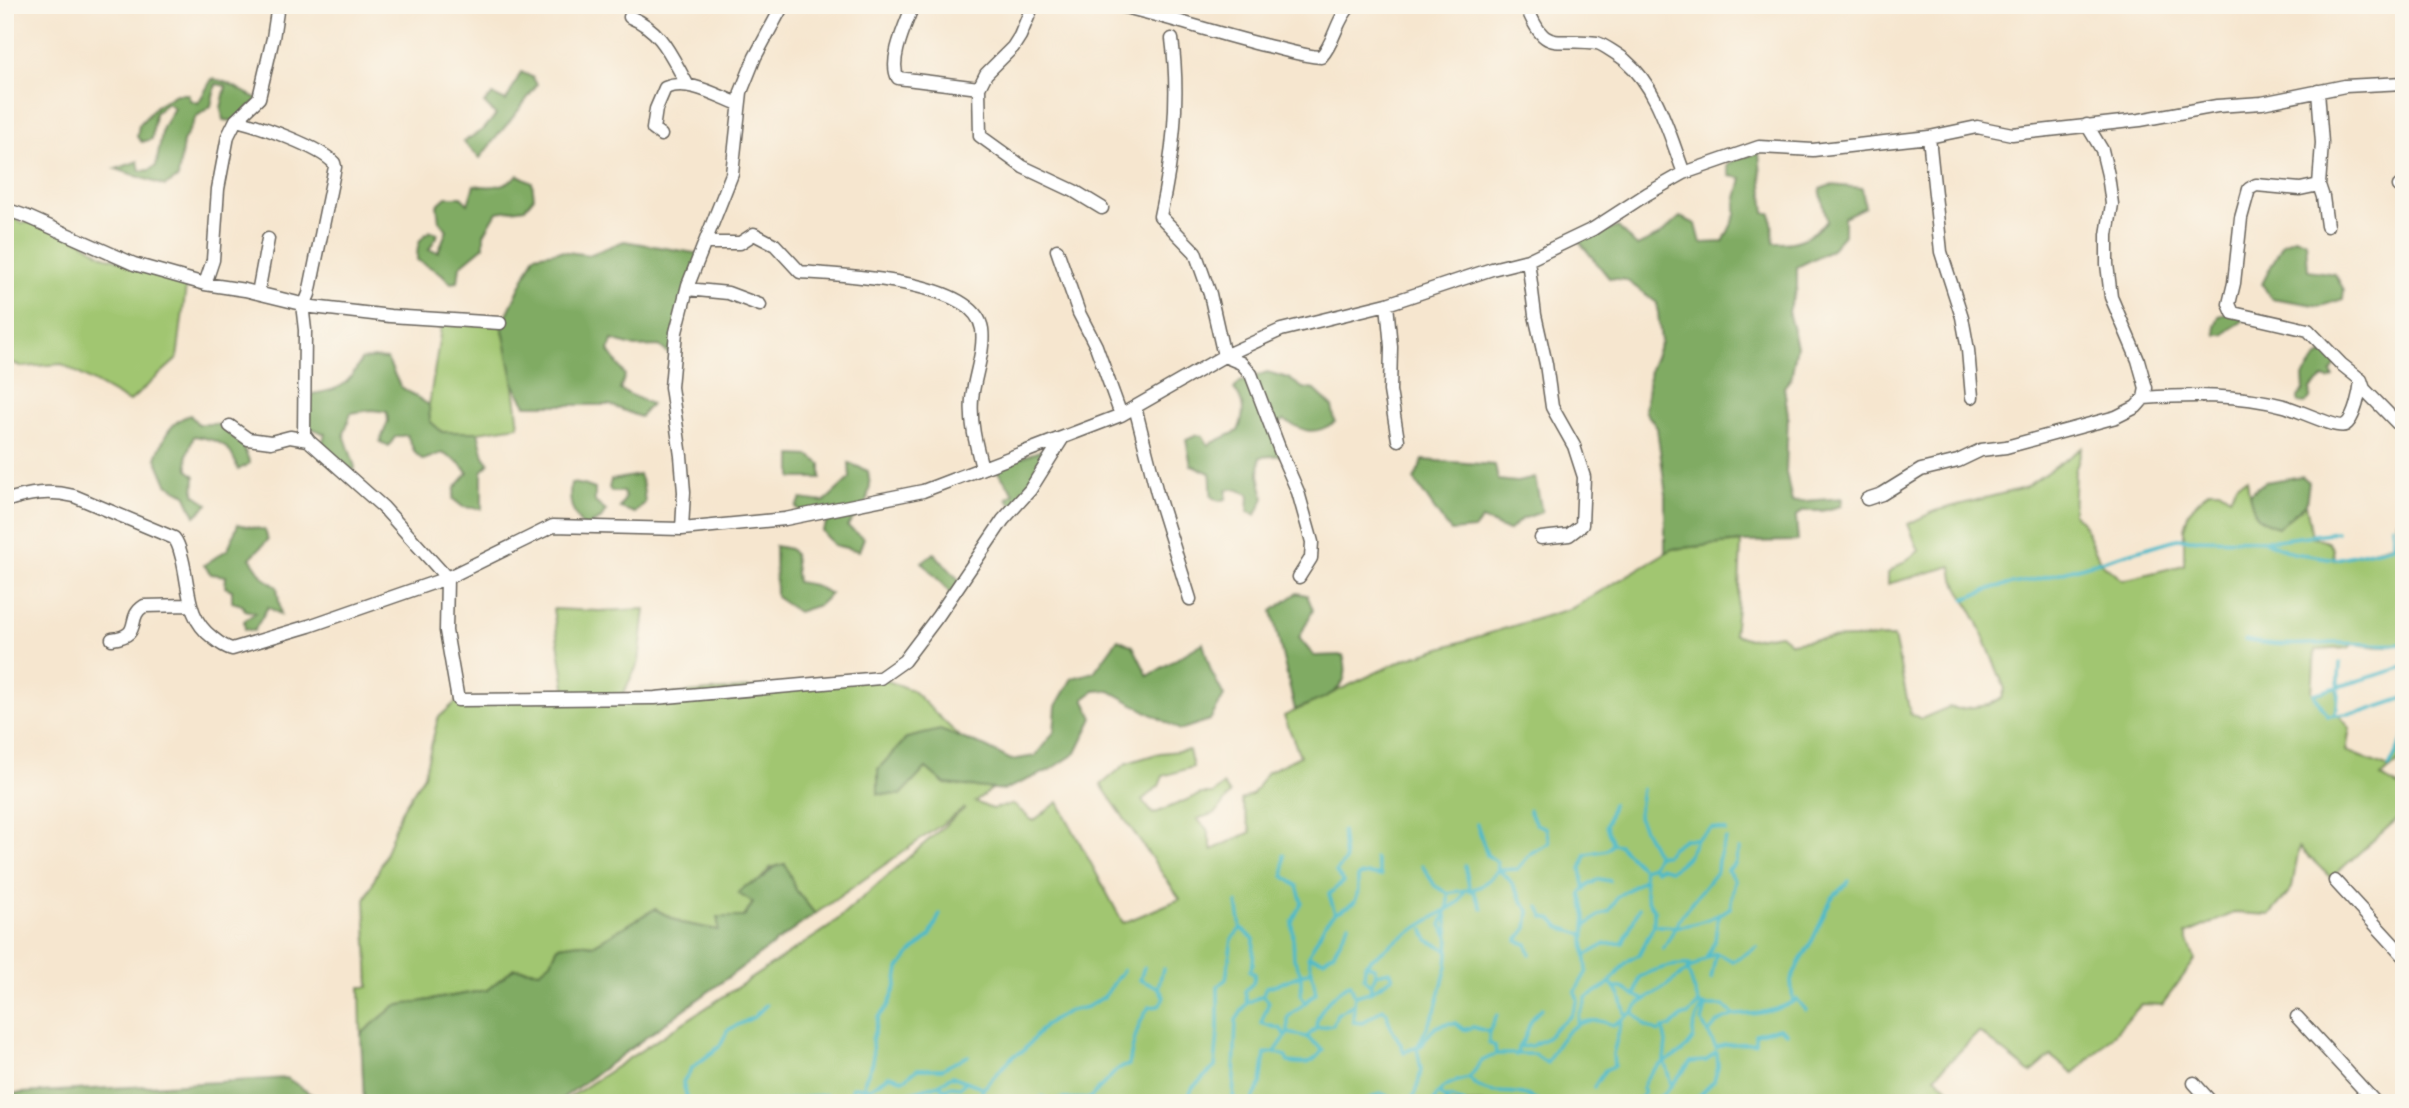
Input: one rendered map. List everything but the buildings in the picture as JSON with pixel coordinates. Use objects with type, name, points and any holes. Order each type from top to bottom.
[{"type":"street","points":[[205,285],[214,260],[218,190],[228,136],[236,120],[258,98],[278,5]]},
{"type":"street","points":[[682,528],[681,456],[671,387],[676,332],[687,289],[732,174],[739,104],[755,57],[783,5]]},
{"type":"street","points":[[913,5],[894,62],[898,78],[979,88]]},
{"type":"street","points":[[1034,5],[1013,47],[986,74],[979,88],[980,136],[1023,167],[1074,191],[1102,208]]},
{"type":"street","points":[[1115,5],[1189,23],[1238,40],[1321,57],[1333,41],[1343,13],[1351,5]]},
{"type":"street","points":[[1526,5],[1533,23],[1543,37],[1555,43],[1600,43],[1623,58],[1645,81],[1660,111],[1684,173]]},
{"type":"street","points":[[630,17],[645,23],[659,36],[687,84]]},
{"type":"street","points":[[1172,39],[1177,77],[1174,134],[1160,216],[1195,252],[1210,294],[1224,356]]},
{"type":"street","points":[[5,501],[29,493],[61,493],[174,538],[185,568],[193,615],[199,626],[224,647],[232,649],[309,626],[447,578],[553,526],[682,528],[785,519],[923,491],[1121,415],[1224,356],[1281,330],[1387,304],[1528,260],[1580,236],[1684,173],[1759,147],[1813,150],[1929,137],[1977,127],[2011,134],[2140,120],[2217,106],[2262,103],[2345,86],[2404,83]]},
{"type":"street","points":[[661,135],[653,129],[656,109],[665,88],[687,84],[739,104]]},
{"type":"street","points":[[2318,90],[2322,143],[2319,185],[2327,226]]},
{"type":"street","points":[[236,120],[254,124],[321,153],[334,163],[309,294],[304,306],[304,430],[308,440],[374,497],[447,578],[446,631],[458,700],[655,698],[880,678],[904,661],[1003,520],[1031,490],[1062,439]]},
{"type":"street","points":[[1867,499],[1882,494],[1921,470],[1958,461],[1982,450],[2006,447],[2116,417],[2136,407],[2144,398],[2146,388],[2138,360],[2111,297],[2107,235],[2112,204],[2102,149],[2087,125]]},
{"type":"street","points":[[1929,137],[1941,252],[1962,317],[1972,397]]},
{"type":"street","points":[[2319,185],[2300,189],[2256,185],[2249,189],[2241,218],[2236,273],[2229,304],[2232,313],[2308,330],[2361,380],[2364,389],[2404,430]]},
{"type":"street","points":[[5,209],[27,216],[134,264],[205,285],[295,300],[304,306],[390,316],[500,323]]},
{"type":"street","points":[[705,243],[740,243],[754,234],[775,245],[800,272],[899,281],[932,290],[966,307],[982,328],[972,398],[972,418],[982,468]]},
{"type":"street","points":[[258,293],[268,239]]},
{"type":"street","points":[[1057,250],[1079,313],[1096,346],[1121,415]]},
{"type":"street","points":[[1528,260],[1552,407],[1574,446],[1584,477],[1582,526],[1569,535],[1541,538]]},
{"type":"street","points":[[687,289],[728,293],[760,305]]},
{"type":"street","points":[[1387,304],[1391,347],[1390,391],[1398,440]]},
{"type":"street","points":[[1224,356],[1241,363],[1251,374],[1298,492],[1312,542],[1311,558],[1299,577]]},
{"type":"street","points":[[2144,398],[2189,395],[2224,397],[2284,406],[2333,425],[2343,426],[2348,422],[2359,397],[2361,380]]},
{"type":"street","points":[[1135,407],[1157,493],[1190,598]]},
{"type":"street","points":[[230,426],[248,439],[271,442],[288,436],[308,440]]},
{"type":"street","points":[[111,639],[124,638],[131,632],[138,610],[144,606],[191,605]]},
{"type":"street","points":[[2335,881],[2404,956]]},
{"type":"street","points":[[2297,1017],[2376,1103]]},
{"type":"street","points":[[2194,1083],[2212,1103]]},
{"type":"green space","points":[[521,72],[532,77],[537,84],[480,158],[463,142],[484,129],[496,115],[484,103],[493,95],[506,101]]},
{"type":"green space","points":[[212,79],[259,99],[234,121],[223,120],[221,108],[226,86],[216,84],[211,106],[196,117],[183,142],[178,178],[165,186],[116,169],[138,161],[140,171],[156,166],[163,127],[174,108],[167,103],[155,113],[152,139],[142,142],[137,137],[139,125],[156,106],[176,94],[188,94],[190,100],[198,103]]},
{"type":"green space","points":[[1759,153],[1765,213],[1771,213],[1774,243],[1803,239],[1827,221],[1820,189],[1831,185],[1862,188],[1865,207],[1844,217],[1844,235],[1830,251],[1797,267],[1797,288],[1788,311],[1797,346],[1791,378],[1784,387],[1788,414],[1786,472],[1792,502],[1842,498],[1841,506],[1822,511],[1802,511],[1796,517],[1798,541],[1741,542],[1673,549],[1665,553],[1665,488],[1657,428],[1645,411],[1650,369],[1661,342],[1657,303],[1626,280],[1609,278],[1578,240],[1618,227],[1637,246],[1660,235],[1680,217],[1696,224],[1701,243],[1723,242],[1736,215],[1742,178],[1730,176],[1727,165],[1736,159]]},
{"type":"green space","points":[[518,175],[532,182],[534,197],[525,208],[497,212],[484,234],[484,246],[460,266],[458,282],[450,283],[442,274],[417,260],[419,243],[430,231],[438,234],[429,250],[438,252],[447,230],[439,221],[437,205],[446,197],[461,197],[468,204],[474,185],[498,186]]},
{"type":"green space","points":[[5,213],[23,223],[49,220],[104,256],[187,279],[177,359],[129,402],[62,364],[23,367],[5,360]]},
{"type":"green space","points":[[2294,238],[2306,241],[2308,270],[2335,274],[2344,290],[2343,299],[2321,306],[2271,298],[2262,284],[2283,243]]},
{"type":"green space","points":[[624,241],[701,254],[672,356],[659,346],[635,347],[612,340],[609,351],[625,375],[620,390],[651,404],[640,417],[610,405],[526,405],[514,385],[502,325],[535,255],[560,251],[589,255]]},
{"type":"green space","points":[[2235,311],[2248,316],[2224,335],[2216,335],[2215,326],[2219,316]]},
{"type":"green space","points":[[443,315],[502,325],[512,370],[519,426],[478,432],[442,432],[429,421]]},
{"type":"green space","points":[[2326,352],[2337,363],[2331,372],[2334,377],[2329,380],[2324,378],[2311,389],[2310,399],[2305,404],[2298,403],[2298,397],[2304,390],[2303,377],[2316,359]]},
{"type":"green space","points":[[387,359],[400,386],[429,405],[430,421],[442,432],[478,432],[484,456],[489,463],[482,472],[482,509],[463,507],[453,499],[455,488],[468,473],[457,461],[442,453],[423,460],[415,453],[407,435],[395,437],[389,446],[380,442],[388,421],[387,412],[372,410],[351,413],[344,434],[355,467],[354,472],[321,447],[325,434],[304,425],[312,394],[342,385],[352,376],[361,360]]},
{"type":"green space","points":[[1267,372],[1288,378],[1303,388],[1315,390],[1332,406],[1335,422],[1309,431],[1284,420],[1273,429],[1288,450],[1286,455],[1260,457],[1259,475],[1264,498],[1256,515],[1248,512],[1249,494],[1227,489],[1226,499],[1219,501],[1212,497],[1210,473],[1191,465],[1186,440],[1197,435],[1203,436],[1208,445],[1238,431],[1243,409],[1234,389],[1240,382]]},
{"type":"green space","points":[[190,415],[198,424],[216,424],[224,429],[243,446],[250,463],[238,470],[232,454],[223,445],[194,436],[187,455],[188,470],[195,476],[194,494],[208,504],[195,516],[185,494],[167,484],[156,458],[172,426]]},
{"type":"green space","points":[[1050,447],[1015,507],[1007,499],[1014,493],[994,467]]},
{"type":"green space","points":[[2082,448],[2075,471],[2073,513],[2082,522],[2101,563],[2123,580],[2184,565],[2184,529],[2189,511],[2209,490],[2219,490],[2230,497],[2238,483],[2247,479],[2249,494],[2278,527],[2306,504],[2312,537],[2327,541],[2333,549],[2334,560],[2399,543],[2396,521],[2404,517],[2404,644],[2380,647],[2353,644],[2348,648],[2315,650],[2312,692],[2314,694],[2337,687],[2337,707],[2334,715],[2339,715],[2350,728],[2346,751],[2389,768],[2404,737],[2404,758],[2381,777],[2404,789],[2404,813],[2331,878],[2299,847],[2292,888],[2270,915],[2234,913],[2186,934],[2195,960],[2162,1005],[2142,1004],[2073,1074],[2051,1056],[2031,1073],[1979,1032],[1935,1076],[1950,1090],[1935,1103],[561,1103],[829,927],[965,808],[815,914],[796,890],[784,864],[770,868],[760,880],[739,894],[753,902],[744,918],[718,930],[681,923],[655,909],[593,945],[579,943],[540,971],[514,968],[487,990],[395,1006],[361,1034],[360,987],[369,987],[365,900],[401,811],[424,775],[438,718],[458,700],[567,700],[553,609],[645,609],[639,662],[621,698],[880,678],[912,690],[1004,780],[975,802],[992,809],[1013,804],[1033,821],[1058,802],[1123,923],[1180,899],[1101,785],[1127,763],[1160,753],[1189,750],[1193,767],[1163,776],[1159,786],[1142,800],[1153,814],[1201,794],[1213,794],[1223,785],[1230,794],[1216,813],[1197,819],[1207,829],[1212,850],[1251,832],[1241,800],[1253,794],[1267,772],[1300,756],[1284,716],[1405,659],[1572,608],[1672,549],[1741,542],[1734,634],[1749,639],[1780,634],[1791,643],[1816,639],[1894,637],[1910,713],[1921,719],[1949,707],[1959,709],[1989,705],[2002,697],[2005,689],[1978,623],[1954,579],[1952,566],[1888,584],[1888,573],[1919,551],[1908,524],[1935,511],[2024,488]]},
{"type":"green space","points":[[792,455],[810,456],[821,464],[821,478],[792,478]]},
{"type":"green space","points":[[1423,460],[1495,465],[1498,480],[1517,482],[1535,478],[1542,512],[1522,519],[1508,531],[1482,519],[1474,529],[1451,531],[1414,480]]},
{"type":"green space","points":[[849,463],[868,471],[870,486],[864,512],[847,526],[864,538],[859,551],[834,545],[822,531],[830,516],[808,520],[796,507],[801,499],[824,502],[850,478]]},
{"type":"green space","points":[[639,475],[645,503],[635,513],[620,508],[625,498],[623,492],[612,492],[609,488],[611,480]]},
{"type":"green space","points":[[2302,476],[2309,482],[2306,504],[2278,527],[2258,516],[2249,494],[2265,482]]},
{"type":"green space","points":[[571,483],[595,489],[595,502],[606,511],[600,520],[584,528],[572,507]]},
{"type":"green space","points":[[238,524],[265,530],[268,540],[250,558],[263,577],[277,587],[281,615],[268,607],[254,631],[245,629],[244,621],[255,613],[232,602],[232,590],[225,587],[226,576],[211,574],[204,565],[228,549]]},
{"type":"green space","points":[[775,546],[790,549],[794,554],[797,582],[814,585],[831,594],[819,605],[798,612],[776,597]]},
{"type":"green space","points":[[934,553],[961,582],[952,595],[922,562]]},
{"type":"green space","points":[[1297,593],[1307,595],[1313,610],[1299,638],[1314,656],[1343,655],[1346,668],[1340,686],[1334,692],[1295,710],[1272,611]]},
{"type":"green space","points":[[1118,639],[1133,646],[1148,676],[1203,643],[1211,671],[1224,696],[1210,720],[1180,730],[1108,690],[1094,691],[1084,699],[1093,718],[1076,753],[1050,770],[1004,790],[945,784],[926,768],[901,795],[878,794],[878,769],[907,738],[940,730],[986,747],[1011,760],[1035,756],[1054,732],[1056,706],[1072,678],[1094,672]]},
{"type":"green space","points":[[785,864],[796,890],[815,914],[556,1103],[364,1103],[361,1034],[395,1006],[487,990],[514,968],[540,971],[551,962],[558,946],[579,943],[593,945],[655,909],[681,923],[718,930],[718,917],[744,917],[753,903],[738,893],[742,889]]},
{"type":"green space","points":[[287,1078],[324,1103],[5,1103],[5,1094]]},
{"type":"waterway","points":[[2264,541],[2293,553],[2336,559],[2394,546],[2392,525]]},
{"type":"waterway","points":[[1965,599],[1996,587],[2039,579],[2177,539],[2276,540],[2337,532]]},
{"type":"waterway","points":[[2245,640],[2280,644],[2404,644]]},
{"type":"waterway","points":[[2334,715],[2340,663]]},
{"type":"waterway","points":[[2404,667],[2314,694],[2328,716],[2363,712],[2404,698]]},
{"type":"waterway","points":[[2389,768],[2404,737]]},
{"type":"waterway","points":[[1642,789],[1638,817],[1657,855],[1652,866],[1643,869],[1647,896],[1654,909],[1654,925]]},
{"type":"waterway","points":[[1612,804],[1606,826],[1613,844]]},
{"type":"waterway","points":[[1448,893],[1480,887],[1498,870],[1518,869],[1531,853],[1549,843],[1546,828],[1536,824],[1529,810]]},
{"type":"waterway","points":[[1477,824],[1487,855],[1497,862],[1498,870],[1512,884],[1529,911],[1527,928],[1517,941],[1527,944],[1530,954]]},
{"type":"waterway","points":[[1657,855],[1666,855],[1684,839],[1696,839],[1712,828],[1726,831]]},
{"type":"waterway","points":[[1233,1103],[1236,1020],[1247,1003],[1263,995],[1266,987],[1312,971],[1308,956],[1325,924],[1335,913],[1329,894],[1343,882],[1336,872],[1345,861],[1342,831]]},
{"type":"waterway","points":[[1652,866],[1656,870],[1660,867],[1670,870],[1680,864],[1696,839]]},
{"type":"waterway","points":[[1663,949],[1682,915],[1717,871],[1726,839]]},
{"type":"waterway","points":[[1613,844],[1619,845],[1643,869]]},
{"type":"waterway","points":[[1585,890],[1581,869],[1586,854],[1607,850],[1613,844]]},
{"type":"waterway","points":[[1718,915],[1730,908],[1735,880],[1727,870],[1735,864],[1739,849]]},
{"type":"waterway","points":[[1284,855],[1284,876],[1297,886],[1302,902],[1292,922],[1294,959],[1301,974],[1301,995],[1305,1003],[1288,1017],[1288,1033]]},
{"type":"waterway","points":[[1335,913],[1349,907],[1356,900],[1358,876],[1381,876],[1375,858]]},
{"type":"waterway","points":[[1362,1103],[1381,1093],[1393,1099],[1412,1100],[1418,1085],[1421,1070],[1417,1048],[1435,1011],[1447,966],[1449,938],[1441,925],[1448,907],[1448,893],[1435,886],[1422,865]]},
{"type":"waterway","points":[[1465,866],[1470,891]]},
{"type":"waterway","points":[[1516,1055],[1519,1047],[1531,1046],[1547,1038],[1571,1016],[1578,1000],[1575,992],[1587,971],[1584,940],[1586,917],[1581,893],[1599,879],[1610,881]]},
{"type":"waterway","points":[[1585,927],[1609,911],[1618,896],[1645,879]]},
{"type":"waterway","points":[[1793,1002],[1791,981],[1799,963],[1831,899],[1849,881]]},
{"type":"waterway","points":[[1473,890],[1482,909]]},
{"type":"waterway","points":[[1354,1004],[1355,996],[1370,992],[1371,986],[1364,978],[1365,964],[1394,942],[1459,902],[1464,892]]},
{"type":"waterway","points":[[1237,903],[1241,928],[1254,939],[1250,971],[1255,974],[1253,983],[1245,991],[1247,1003]]},
{"type":"waterway","points":[[1539,907],[1544,917],[1552,919],[1559,927],[1585,935]]},
{"type":"waterway","points":[[1586,955],[1606,944],[1623,943],[1639,908]]},
{"type":"waterway","points":[[856,1103],[873,1062],[872,1040],[878,1018],[888,1006],[899,969],[911,953],[930,936],[940,914]]},
{"type":"waterway","points":[[1446,915],[1449,938]]},
{"type":"waterway","points":[[1578,1024],[1586,998],[1608,984],[1625,964],[1639,955],[1654,925],[1686,925],[1718,915],[1715,941],[1706,958]]},
{"type":"waterway","points":[[1309,956],[1324,960],[1334,952],[1349,924]]},
{"type":"waterway","points":[[1185,1103],[1193,1087],[1215,1067],[1218,986],[1226,979],[1232,939],[1241,928]]},
{"type":"waterway","points":[[1424,930],[1430,942],[1447,951]]},
{"type":"waterway","points":[[1633,1012],[1641,1002],[1716,953],[1733,961],[1757,947]]},
{"type":"waterway","points":[[1711,979],[1716,954]]},
{"type":"waterway","points":[[1365,964],[1374,967],[1376,974],[1371,985]]},
{"type":"waterway","points":[[1636,994],[1640,977],[1664,968],[1690,965]]},
{"type":"waterway","points":[[1144,967],[1140,980],[1157,987]]},
{"type":"waterway","points":[[1687,968],[1699,1004]]},
{"type":"waterway","points":[[1039,1103],[1042,1097],[1054,1102],[1063,1099],[1089,1099],[1118,1069],[1129,1065],[1141,1020],[1149,1007],[1159,1006],[1164,997],[1158,987],[1163,969]]},
{"type":"waterway","points":[[976,1103],[984,1088],[1013,1056],[1023,1051],[1045,1025],[1069,1011],[1087,1007],[1104,997],[1123,970]]},
{"type":"waterway","points":[[1306,1002],[1316,993],[1312,971]]},
{"type":"waterway","points":[[1370,992],[1393,977],[1390,971],[1376,974]]},
{"type":"waterway","points":[[1610,982],[1620,995],[1626,1016]]},
{"type":"waterway","points":[[1316,1028],[1323,1008],[1350,983],[1355,996]]},
{"type":"waterway","points":[[1615,988],[1622,988],[1644,1000]]},
{"type":"waterway","points":[[1263,995],[1269,1002],[1261,1023],[1281,1029],[1285,1036]]},
{"type":"waterway","points":[[1706,1006],[1724,1006],[1734,1015],[1742,1015],[1775,1010],[1797,999],[1806,1010]]},
{"type":"waterway","points":[[1251,1103],[1261,1083],[1265,1054],[1275,1052],[1288,1033],[1307,1037],[1316,1028],[1333,1025],[1337,1014],[1354,1004],[1353,1022],[1362,1023],[1383,1009],[1387,1012],[1389,1023],[1404,1052],[1422,1045],[1432,1031],[1444,1024],[1455,1023],[1464,1030],[1473,1027],[1489,1032]]},
{"type":"waterway","points":[[1433,1103],[1443,1088],[1469,1078],[1482,1061],[1496,1054],[1534,1054],[1547,1063],[1558,1043],[1580,1023],[1601,1021],[1613,1025],[1633,1012],[1646,1026],[1659,1032],[1663,1028],[1671,1027],[1699,1004],[1706,1006],[1702,1022],[1716,1048],[1730,1044],[1755,1043],[1755,1034],[1779,1028],[1786,1033]]},
{"type":"waterway","points":[[688,1103],[683,1082],[692,1068],[719,1047],[728,1030],[754,1017],[766,1005]]},
{"type":"waterway","points":[[1636,1103],[1644,1093],[1642,1089],[1652,1071],[1680,1053],[1692,1041],[1695,1023],[1704,1005]]},
{"type":"waterway","points":[[1519,1047],[1532,1019],[1542,1008]]},
{"type":"waterway","points":[[1496,1054],[1495,1046],[1489,1043],[1489,1032],[1497,1015]]},
{"type":"waterway","points":[[1709,1033],[1718,1022],[1734,1015]]},
{"type":"waterway","points":[[1594,1087],[1605,1070],[1614,1066],[1613,1054],[1622,1019]]},
{"type":"waterway","points":[[1663,1028],[1666,1043],[1664,1060],[1671,1084]]},
{"type":"waterway","points":[[1275,1052],[1285,1056],[1288,1062],[1311,1061],[1323,1050],[1307,1037]]},
{"type":"waterway","points":[[1652,1103],[1664,1094],[1691,1062],[1706,1061],[1716,1052]]},
{"type":"waterway","points":[[1692,1103],[1714,1081],[1718,1067],[1717,1053]]},
{"type":"waterway","points":[[847,1103],[852,1087],[870,1088],[890,1075],[904,1080],[917,1069],[942,1069],[968,1056]]},
{"type":"waterway","points":[[939,1084],[952,1076],[984,1088]]},
{"type":"waterway","points":[[1469,1078],[1482,1089],[1525,1095],[1543,1103]]},
{"type":"waterway","points":[[945,1089],[951,1086],[960,1087],[967,1081]]},
{"type":"waterway","points":[[877,1103],[939,1084],[958,1103]]},
{"type":"waterway","points":[[1439,1093],[1449,1103]]},
{"type":"waterway","points":[[910,1094],[923,1103]]},
{"type":"waterway","points":[[770,1103],[825,1095],[848,1103]]},
{"type":"waterway","points":[[1445,1097],[1464,1103]]}]
